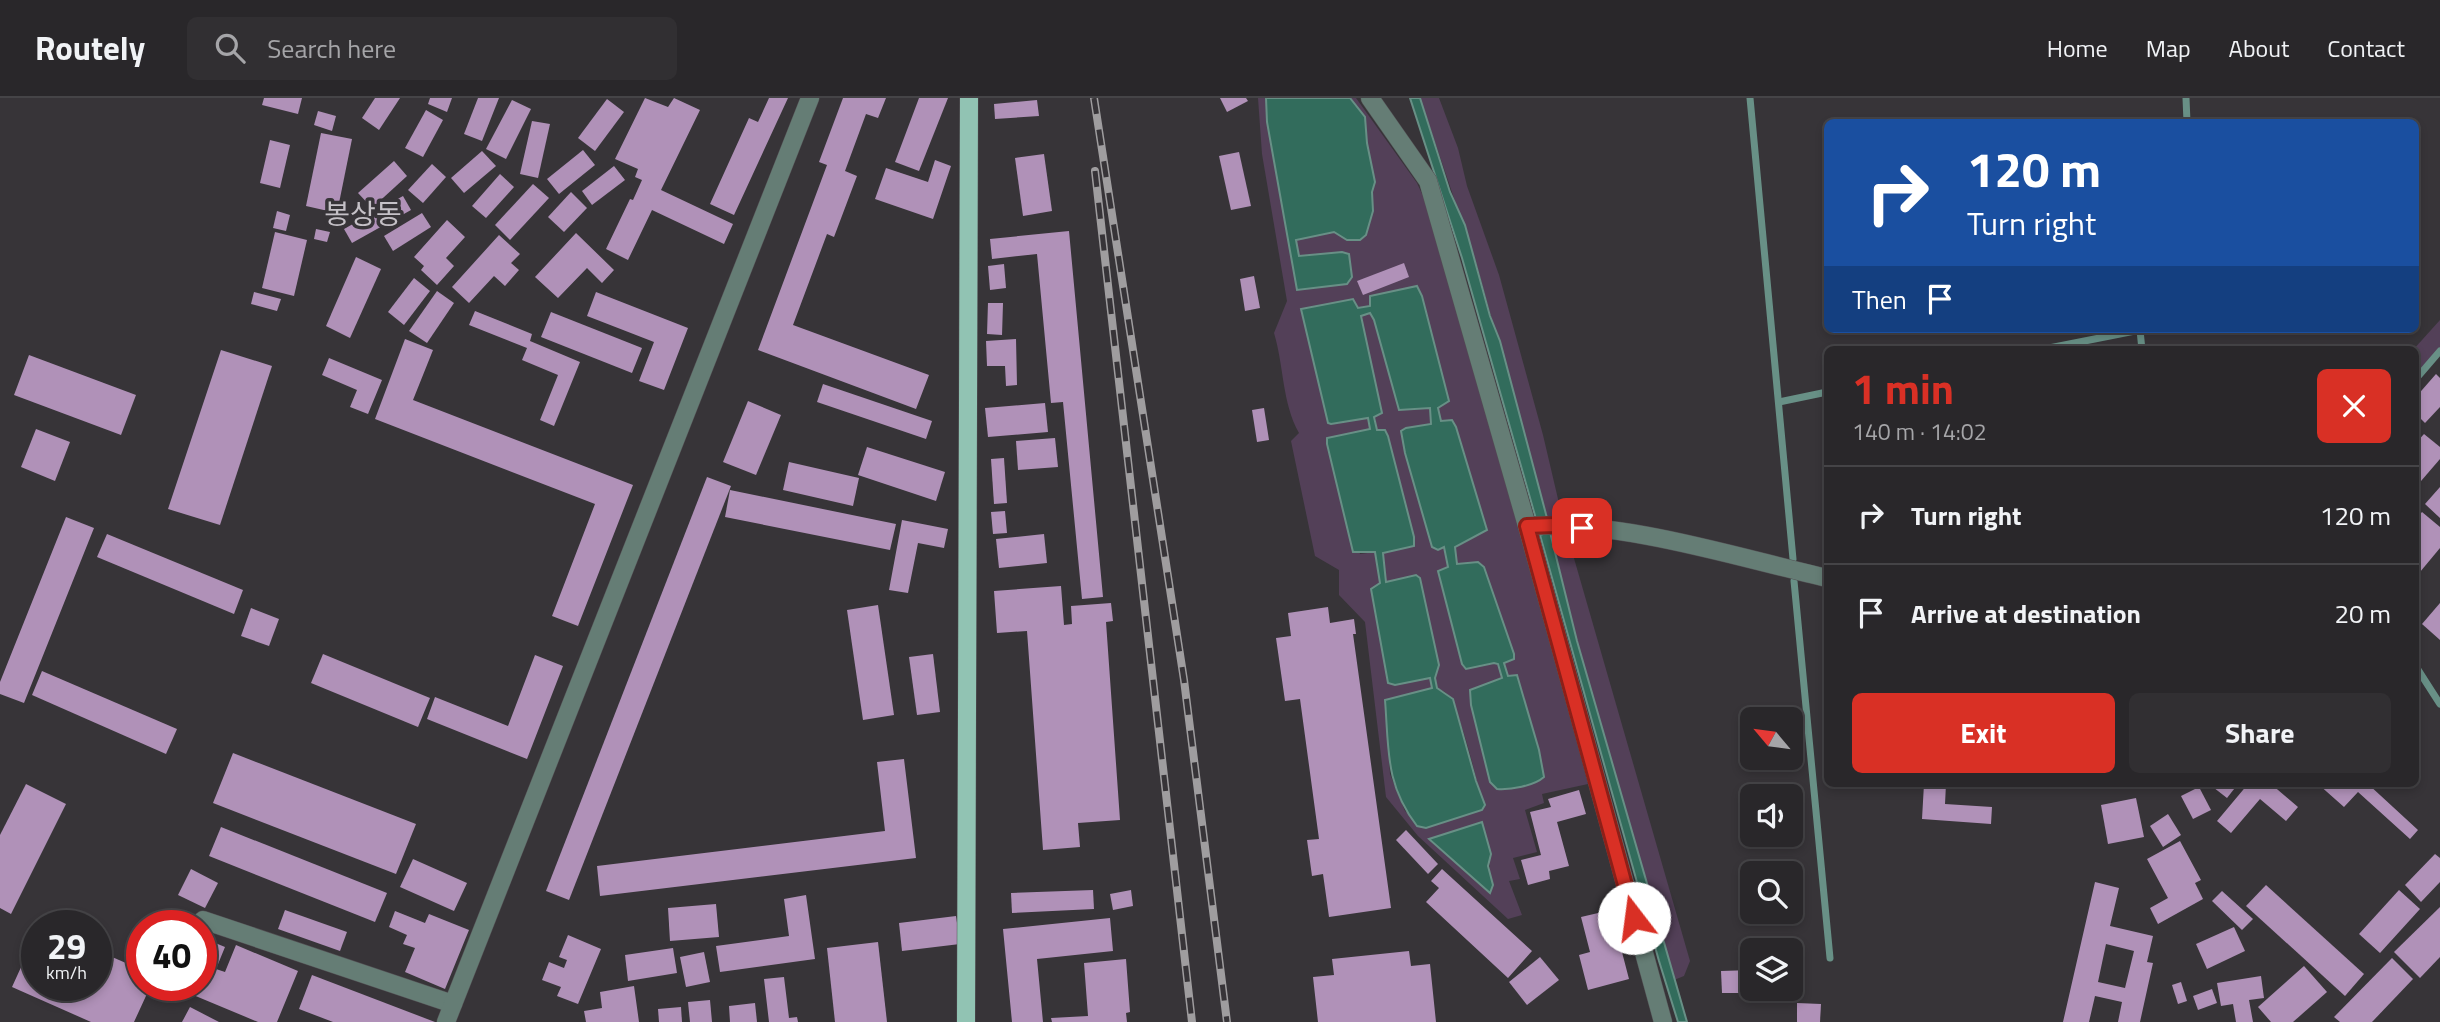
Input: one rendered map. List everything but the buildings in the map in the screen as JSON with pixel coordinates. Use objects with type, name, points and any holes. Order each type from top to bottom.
[{"type":"main road","points":[[966,1022],[969,98]]},
{"type":"street","points":[[446,1022],[810,98]]},
{"type":"street","points":[[1370,98],[1428,181],[1527,526],[1662,1022]]},
{"type":"street","points":[[1527,526],[1555,525],[1636,534],[1824,577]]},
{"type":"street","points":[[217,925],[453,1004]]},
{"type":"shaded area","points":[[1258,98],[1266,98],[1267,122],[1297,290],[1347,284],[1342,252],[1298,256],[1296,239],[1334,232],[1347,240],[1372,192],[1375,182],[1365,117],[1350,98],[1356,98],[1417,183],[1429,209],[1522,531],[1588,784],[1542,794],[1544,803],[1525,810],[1537,852],[1513,858],[1520,879],[1509,881],[1522,915],[1508,919],[1418,836],[1386,797],[1365,622],[1339,595],[1339,570],[1315,556],[1291,441],[1299,433],[1286,397],[1274,333],[1287,301],[1262,154]],"holes":[[[1422,296],[1449,401],[1438,408],[1441,422],[1487,530],[1455,548],[1457,565],[1478,562],[1484,568],[1514,654],[1504,663],[1508,677],[1517,675],[1544,777],[1539,781],[1505,789],[1490,782],[1471,705],[1470,690],[1502,679],[1498,664],[1466,669],[1462,664],[1438,572],[1448,567],[1446,556],[1417,491],[1401,432],[1406,428],[1431,424],[1430,408],[1399,410],[1374,320],[1370,313],[1360,316],[1377,431],[1385,430],[1414,537],[1414,546],[1382,553],[1386,582],[1432,635],[1439,665],[1435,678],[1437,689],[1447,694],[1452,701],[1474,768],[1481,800],[1482,810],[1426,828],[1405,811],[1390,774],[1385,700],[1432,688],[1430,677],[1395,685],[1376,585],[1380,583],[1375,552],[1360,554],[1327,438],[1371,429],[1368,417],[1332,424],[1301,310],[1353,299],[1358,308]],[[1430,839],[1491,854],[1490,893]]]},
{"type":"shaded area","points":[[1266,98],[1350,98],[1365,117],[1375,182],[1372,192],[1373,211],[1366,235],[1360,240],[1347,240],[1334,232],[1296,240],[1299,256],[1342,252],[1349,254],[1352,277],[1347,284],[1297,290],[1267,122]]},
{"type":"shaded area","points":[[1410,98],[1420,98],[1450,192],[1465,225],[1490,316],[1500,341],[1547,518],[1536,519],[1462,258]]},
{"type":"shaded area","points":[[1420,98],[1439,98],[1458,148],[1467,186],[1499,275],[1543,435],[1562,516],[1547,518],[1477,266]]},
{"type":"shaded area","points":[[1417,286],[1422,296],[1449,401],[1438,408],[1441,421],[1452,420],[1456,427],[1487,530],[1455,547],[1457,564],[1478,562],[1484,567],[1514,654],[1514,659],[1504,663],[1508,676],[1517,675],[1544,777],[1528,785],[1508,789],[1497,789],[1490,782],[1471,705],[1470,690],[1502,678],[1498,664],[1466,669],[1462,664],[1438,571],[1448,567],[1444,547],[1438,550],[1432,547],[1401,431],[1431,424],[1430,408],[1399,410],[1374,320],[1370,313],[1361,316],[1382,413],[1374,417],[1377,430],[1385,430],[1388,436],[1414,537],[1414,546],[1383,553],[1386,582],[1416,575],[1420,578],[1439,665],[1435,678],[1437,688],[1453,699],[1485,805],[1482,810],[1426,828],[1417,826],[1399,796],[1394,781],[1388,751],[1385,700],[1432,688],[1430,678],[1395,685],[1388,683],[1371,589],[1380,583],[1375,552],[1353,552],[1327,444],[1327,438],[1370,429],[1368,418],[1328,423],[1301,309],[1353,299],[1358,308],[1370,306],[1370,296]]},
{"type":"shaded area","points":[[2440,320],[2440,348],[2419,372],[2419,346],[2417,346]]},
{"type":"shaded area","points":[[1550,532],[1567,534],[1690,961],[1684,976],[1674,980],[1577,641]]},
{"type":"shaded area","points":[[1550,532],[1577,641],[1687,1022],[1678,1022],[1659,961],[1540,535]]},
{"type":"shaded area","points":[[1482,822],[1491,854],[1488,866],[1493,885],[1490,893],[1429,839]]},
{"type":"waterway","points":[[1750,98],[1793,559]]},
{"type":"waterway","points":[[2186,98],[2187,119]]},
{"type":"waterway","points":[[2059,346],[2125,333]]},
{"type":"waterway","points":[[2140,333],[2142,346]]},
{"type":"waterway","points":[[2419,375],[2440,351]]},
{"type":"waterway","points":[[1779,402],[1824,393]]},
{"type":"waterway","points":[[1794,581],[1830,958]]},
{"type":"waterway","points":[[2419,671],[2440,704]]},
{"type":"railway","points":[[1094,98],[1184,680],[1227,1022]]},
{"type":"railway","points":[[1095,171],[1192,1022]]},
{"type":"district","name":"봉상동","points":[[363,213]]},
{"type":"route","points":[[1582,528],[1527,526],[1634,918]]}]
